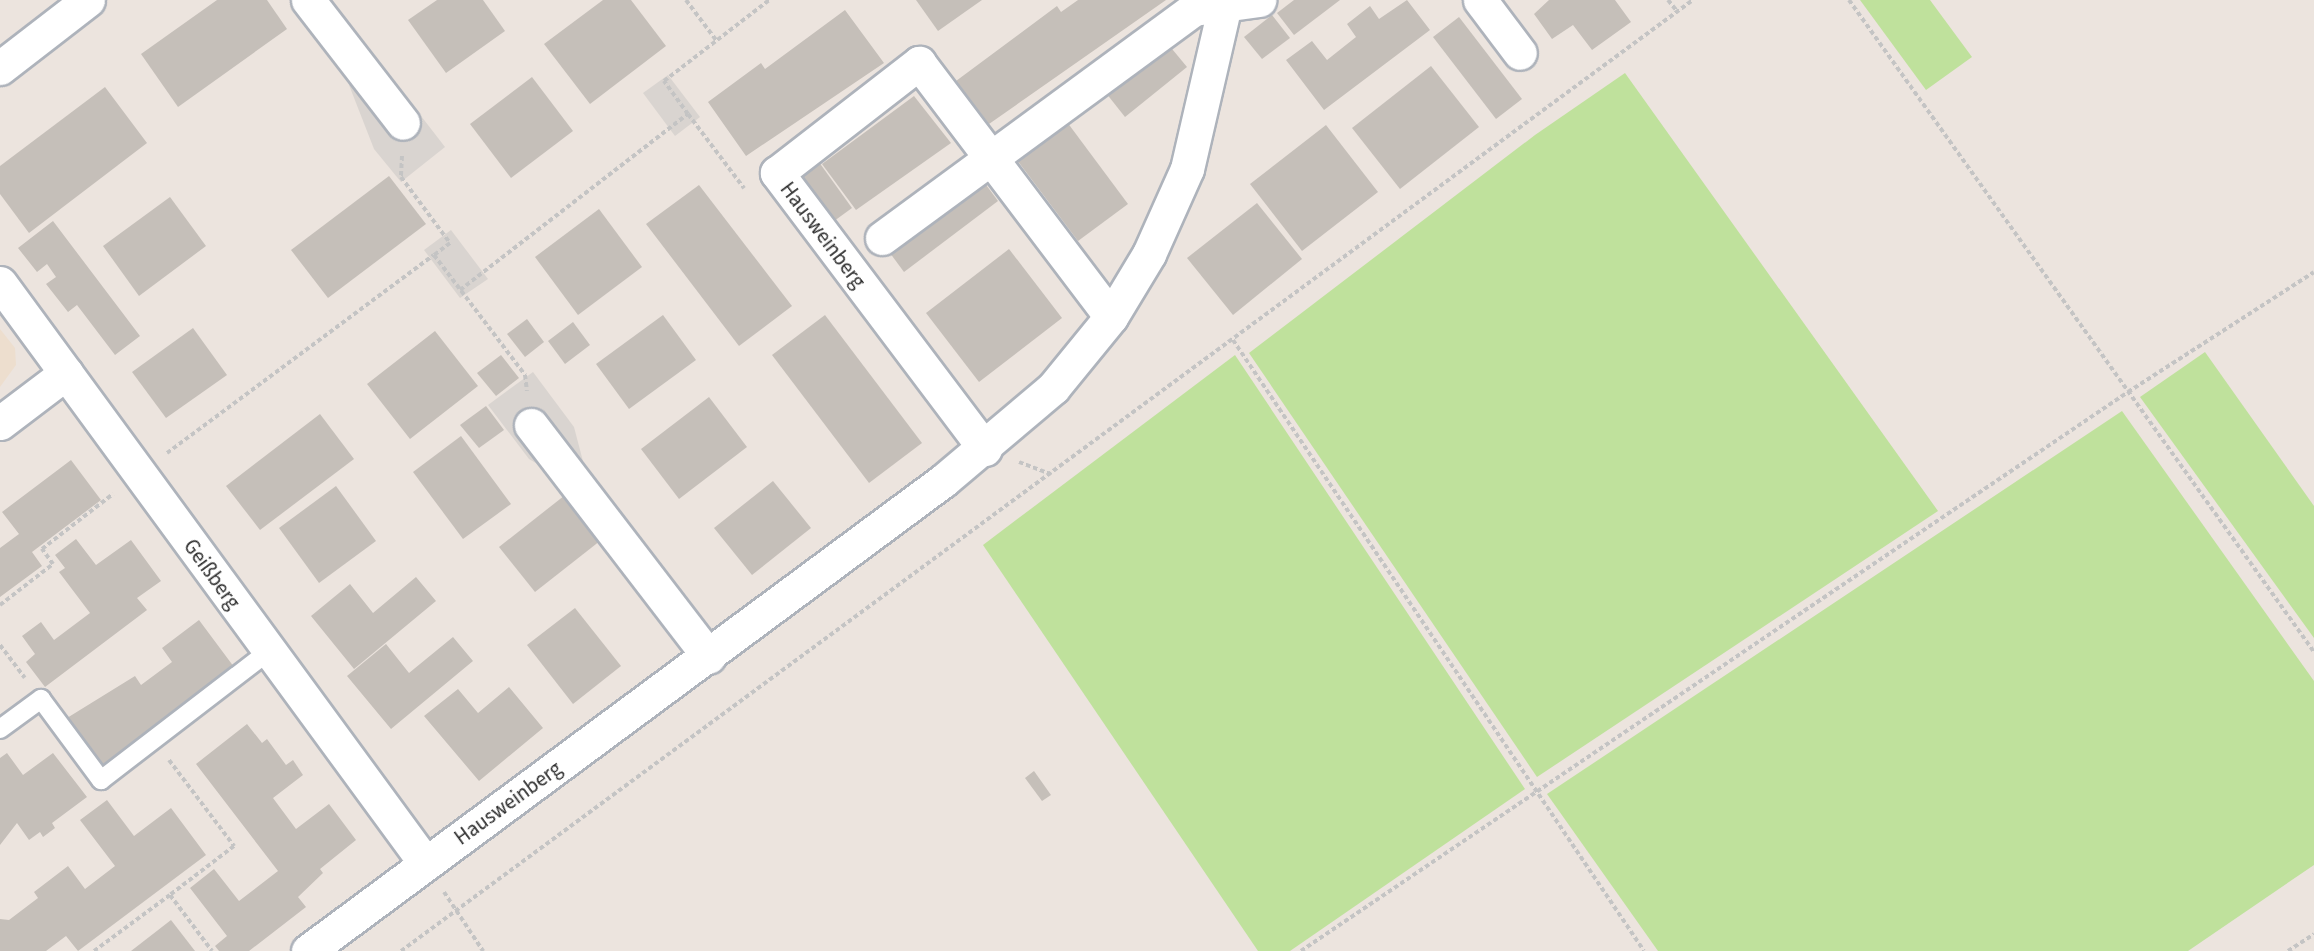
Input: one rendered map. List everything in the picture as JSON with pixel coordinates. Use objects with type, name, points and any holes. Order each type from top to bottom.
[{"type":"street","points":[[0,68],[88,0]]},
{"type":"street","points":[[308,0],[403,123]]},
{"type":"street","points":[[882,238],[1194,9],[1259,0]]},
{"type":"street","points":[[1480,0],[1520,53]]},
{"type":"street","name":"Hausweinberg","points":[[308,951],[709,657],[985,449],[1053,388],[1111,317],[1149,254],[1187,170],[1225,4]]},
{"type":"street","name":"Hausweinberg","points":[[985,449],[777,173],[918,63],[1111,317]]},
{"type":"street","name":"Geißberg","points":[[0,283],[426,864]]},
{"type":"street","points":[[0,423],[66,373]]},
{"type":"street","points":[[531,425],[709,657]]},
{"type":"lane","points":[[0,729],[41,699],[101,780],[269,651]]},
{"type":"path","points":[[686,0],[716,40]]},
{"type":"path","points":[[769,0],[664,81],[747,192],[777,173]]},
{"type":"path","points":[[1668,0],[1677,11]]},
{"type":"path","points":[[401,951],[1693,0]]},
{"type":"path","points":[[1850,0],[2314,652]]},
{"type":"path","points":[[460,290],[688,114]]},
{"type":"path","points":[[0,606],[53,564],[42,549],[139,474],[450,243],[401,177],[403,123]]},
{"type":"path","points":[[434,255],[525,375],[531,425]]},
{"type":"path","points":[[1301,951],[1533,791],[2128,392],[2314,272]]},
{"type":"path","points":[[1233,340],[1533,791],[1644,951]]},
{"type":"path","points":[[0,645],[41,699]]},
{"type":"path","points":[[94,951],[234,846],[154,740]]},
{"type":"path","points":[[426,864],[483,951]]},
{"type":"path","points":[[170,895],[212,951]]},
{"type":"path","points":[[2288,951],[2314,934]]},
{"type":"shaded area","points":[[370,70],[394,81],[445,147],[401,182],[374,149],[349,85]]},
{"type":"shaded area","points":[[668,75],[700,117],[675,136],[643,93]]},
{"type":"shaded area","points":[[451,230],[488,279],[460,298],[424,250]]},
{"type":"shaded area","points":[[0,329],[15,348],[16,365],[0,387]]},
{"type":"shaded area","points":[[533,372],[574,427],[585,469],[568,482],[529,459],[488,405]]},
{"type":"green space","points":[[1860,0],[1930,0],[1972,57],[1926,90]]},
{"type":"green space","points":[[1625,73],[1938,511],[1537,777],[1249,353],[1535,135]]},
{"type":"green space","points":[[2205,352],[2314,506],[2314,638],[2140,397]]},
{"type":"green space","points":[[1235,355],[1525,789],[1290,951],[1258,951],[983,545]]},
{"type":"green space","points":[[2122,411],[2314,681],[2314,865],[2188,951],[1658,951],[1547,794]]},
{"type":"building","points":[[217,0],[267,0],[287,29],[178,107],[141,54]]},
{"type":"building","points":[[437,0],[483,0],[505,31],[446,73],[408,20]]},
{"type":"building","points":[[603,0],[631,0],[666,46],[590,104],[544,44]]},
{"type":"building","points":[[916,0],[982,0],[938,31]]},
{"type":"building","points":[[1078,0],[1166,0],[989,124],[956,81],[1057,6],[1061,12]]},
{"type":"building","points":[[1294,0],[1340,0],[1294,35],[1277,13]]},
{"type":"building","points":[[1407,0],[1430,30],[1324,110],[1286,60],[1312,41],[1327,60],[1356,37],[1347,24],[1370,6],[1379,19]]},
{"type":"building","points":[[1549,0],[1615,0],[1631,22],[1592,50],[1573,25],[1552,39],[1534,14]]},
{"type":"building","points":[[845,10],[884,63],[746,156],[708,102],[761,63],[765,69]]},
{"type":"building","points":[[1272,15],[1290,38],[1262,59],[1244,37]]},
{"type":"building","points":[[1459,17],[1522,99],[1496,119],[1433,37]]},
{"type":"building","points":[[1163,38],[1187,67],[1125,117],[1102,88]]},
{"type":"building","points":[[1431,66],[1479,127],[1400,189],[1352,128]]},
{"type":"building","points":[[532,77],[573,131],[511,178],[470,124]]},
{"type":"building","points":[[105,87],[147,143],[29,233],[0,194],[0,166]]},
{"type":"building","points":[[914,96],[951,143],[856,210],[822,164]]},
{"type":"building","points":[[1067,122],[1128,204],[1078,241],[1017,160]]},
{"type":"building","points":[[1326,125],[1378,192],[1302,251],[1250,184]]},
{"type":"building","points":[[816,158],[852,208],[830,224],[793,175]]},
{"type":"building","points":[[389,176],[426,224],[328,298],[291,250]]},
{"type":"building","points":[[981,178],[998,201],[904,272],[887,249]]},
{"type":"building","points":[[699,185],[792,306],[739,346],[646,224]]},
{"type":"building","points":[[170,197],[206,246],[139,296],[103,246]]},
{"type":"building","points":[[1257,203],[1302,259],[1233,315],[1187,258]]},
{"type":"building","points":[[599,209],[642,267],[578,315],[535,257]]},
{"type":"building","points":[[53,221],[140,336],[115,355],[77,305],[68,312],[46,284],[56,277],[47,264],[37,272],[18,248]]},
{"type":"building","points":[[1009,249],[1062,318],[979,382],[926,313]]},
{"type":"building","points":[[663,315],[696,360],[629,409],[596,364]]},
{"type":"building","points":[[825,315],[922,443],[869,483],[772,355]]},
{"type":"building","points":[[527,319],[544,342],[525,357],[507,334]]},
{"type":"building","points":[[573,322],[590,345],[565,364],[548,341]]},
{"type":"building","points":[[193,328],[227,375],[166,418],[132,372]]},
{"type":"building","points":[[435,331],[478,386],[410,439],[367,384]]},
{"type":"building","points":[[501,355],[519,378],[496,396],[477,373]]},
{"type":"building","points":[[709,397],[747,447],[679,499],[641,449]]},
{"type":"building","points":[[486,406],[504,430],[479,448],[460,425]]},
{"type":"building","points":[[320,414],[354,459],[260,530],[226,486]]},
{"type":"building","points":[[461,436],[511,504],[463,539],[413,472]]},
{"type":"building","points":[[71,460],[101,500],[32,552],[42,566],[0,597],[0,548],[19,534],[2,512]]},
{"type":"building","points":[[773,481],[811,528],[752,575],[714,528]]},
{"type":"building","points":[[336,486],[376,541],[319,583],[279,528]]},
{"type":"building","points":[[569,492],[605,537],[535,592],[499,547]]},
{"type":"building","points":[[76,539],[96,565],[131,540],[161,581],[137,598],[147,610],[45,687],[26,662],[35,654],[22,636],[41,622],[54,640],[90,613],[59,572],[65,568],[55,555]]},
{"type":"building","points":[[416,577],[436,601],[354,669],[311,616],[350,584],[373,613]]},
{"type":"building","points":[[575,608],[621,666],[573,704],[527,645]]},
{"type":"building","points":[[199,620],[234,667],[103,765],[67,718],[135,676],[141,685],[172,662],[162,648]]},
{"type":"building","points":[[453,637],[473,661],[391,729],[347,676],[386,644],[409,673]]},
{"type":"building","points":[[509,687],[543,728],[479,781],[424,716],[458,689],[478,713]]},
{"type":"building","points":[[247,724],[262,743],[267,739],[286,765],[293,760],[303,775],[273,798],[296,829],[329,804],[356,840],[320,869],[323,873],[298,897],[306,907],[249,951],[219,951],[215,946],[227,936],[190,888],[214,869],[239,901],[278,871],[196,764]]},
{"type":"building","points":[[7,753],[23,775],[53,753],[87,797],[52,823],[55,828],[43,837],[40,832],[29,840],[17,823],[0,845],[0,758]]},
{"type":"building","points":[[1034,771],[1051,795],[1042,801],[1025,778]]},
{"type":"building","points":[[107,800],[134,836],[171,808],[206,855],[78,951],[66,936],[46,951],[0,951],[0,919],[9,920],[38,898],[34,892],[68,866],[85,889],[115,866],[80,820]]},
{"type":"building","points":[[171,920],[195,951],[131,951]]}]
